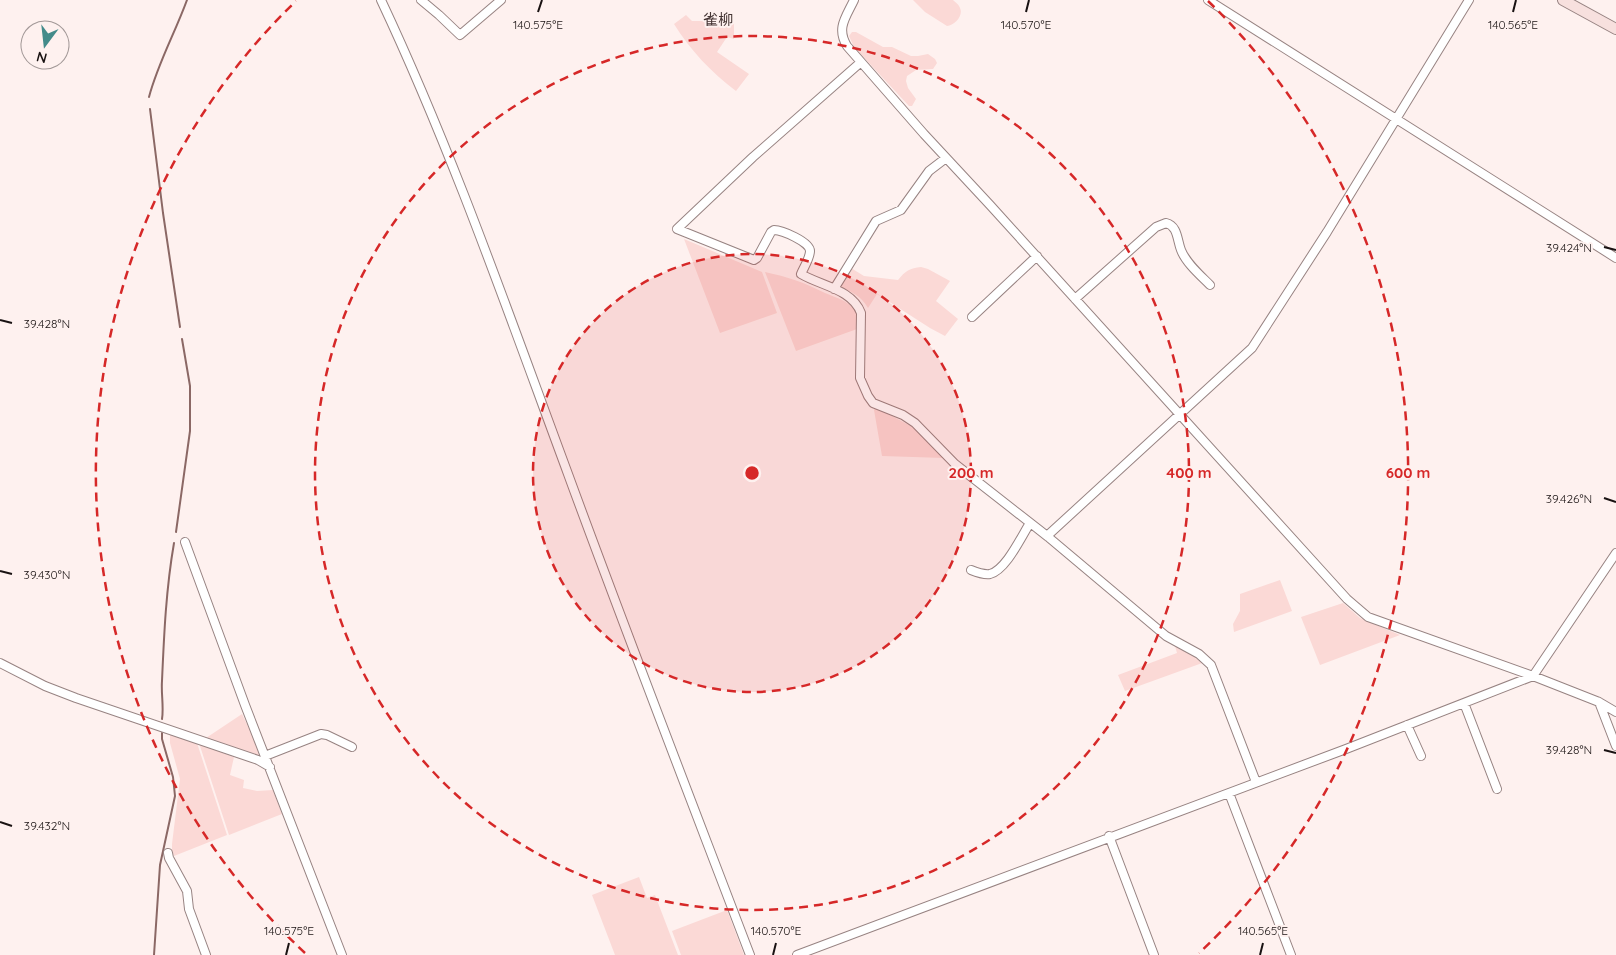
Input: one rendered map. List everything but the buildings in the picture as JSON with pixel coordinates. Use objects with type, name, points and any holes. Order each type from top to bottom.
[{"type":"street","points":[[381,0],[414,74],[477,227],[599,560],[750,955]]},
{"type":"street","points":[[421,0],[460,36],[501,0]]},
{"type":"street","points":[[854,0],[841,32],[847,46],[946,158],[1347,598],[1368,617],[1533,676],[1599,702],[1616,712]]},
{"type":"street","points":[[1208,0],[1616,258]]},
{"type":"street","points":[[1047,536],[1252,348],[1327,232],[1469,0]]},
{"type":"street","points":[[1563,0],[1616,29]]},
{"type":"street","points":[[861,62],[753,156],[677,229],[754,260],[774,230],[783,231],[808,245],[811,250],[801,274],[850,297],[861,313],[860,378],[873,403],[903,415],[915,423],[955,464],[1047,536],[1166,636],[1199,654],[1211,665],[1256,782]]},
{"type":"street","points":[[834,289],[876,221],[901,210],[929,171],[946,158]]},
{"type":"street","points":[[1076,299],[1156,227],[1166,223],[1170,224],[1174,229],[1185,256],[1210,285]]},
{"type":"street","points":[[972,317],[1037,256]]},
{"type":"street","points":[[971,570],[988,574],[999,570],[1030,523]]},
{"type":"street","points":[[185,542],[342,955]]},
{"type":"street","points":[[797,955],[1109,836],[1229,793],[1533,676],[1616,553]]},
{"type":"street","points":[[0,663],[45,686],[68,695],[258,760],[270,767]]},
{"type":"street","points":[[1599,702],[1616,746]]},
{"type":"street","points":[[1464,703],[1497,789]]},
{"type":"street","points":[[1407,725],[1421,756]]},
{"type":"street","points":[[265,756],[321,734],[327,735],[352,748]]},
{"type":"street","points":[[1229,793],[1291,955]]},
{"type":"street","points":[[1109,836],[1154,955]]},
{"type":"street","points":[[168,853],[187,891],[188,910],[206,955]]},
{"type":"shaded area","points":[[913,0],[953,0],[959,5],[961,13],[956,22],[947,26],[925,12]]},
{"type":"shaded area","points":[[686,15],[692,21],[731,21],[734,24],[734,39],[727,37],[717,52],[749,74],[736,91],[702,60],[680,34],[674,24]]},
{"type":"shaded area","points":[[852,32],[856,32],[883,47],[892,47],[911,56],[928,54],[935,59],[937,63],[933,69],[916,70],[907,76],[908,88],[916,99],[912,106],[909,106],[854,47],[849,36]]},
{"type":"shaded area","points":[[684,239],[762,272],[777,313],[720,333]]},
{"type":"shaded area","points":[[921,267],[950,281],[936,301],[958,319],[945,336],[877,294],[868,308],[859,297],[839,286],[851,268],[864,276],[898,280],[908,270]]},
{"type":"shaded area","points":[[765,272],[802,283],[845,302],[856,311],[857,329],[796,351]]},
{"type":"shaded area","points":[[875,408],[918,430],[944,458],[882,456]]},
{"type":"shaded area","points":[[1280,580],[1292,611],[1234,632],[1233,624],[1240,611],[1240,594]]},
{"type":"shaded area","points":[[1343,603],[1360,618],[1400,635],[1320,665],[1301,617]]},
{"type":"shaded area","points":[[1175,646],[1198,656],[1205,662],[1125,691],[1118,675],[1177,653]]},
{"type":"shaded area","points":[[242,714],[261,753],[260,756],[256,757],[206,738]]},
{"type":"shaded area","points":[[170,733],[197,743],[227,835],[174,856],[172,844],[180,779],[170,743]]},
{"type":"shaded area","points":[[199,743],[234,757],[230,775],[244,780],[243,788],[257,791],[273,790],[282,814],[229,835]]},
{"type":"shaded area","points":[[639,877],[647,898],[655,895],[678,955],[615,955],[592,895]]},
{"type":"shaded area","points":[[727,910],[744,955],[681,955],[672,931]]},
{"type":"waterway","points":[[149,97],[157,72],[187,0]]},
{"type":"waterway","points":[[150,109],[180,327]]},
{"type":"waterway","points":[[176,532],[190,431],[190,386],[182,339]]},
{"type":"waterway","points":[[162,719],[165,629],[174,543]]},
{"type":"waterway","points":[[154,955],[160,865],[175,796],[173,777],[162,733]]},
{"type":"district","name":"雀柳","points":[[718,19]]}]
